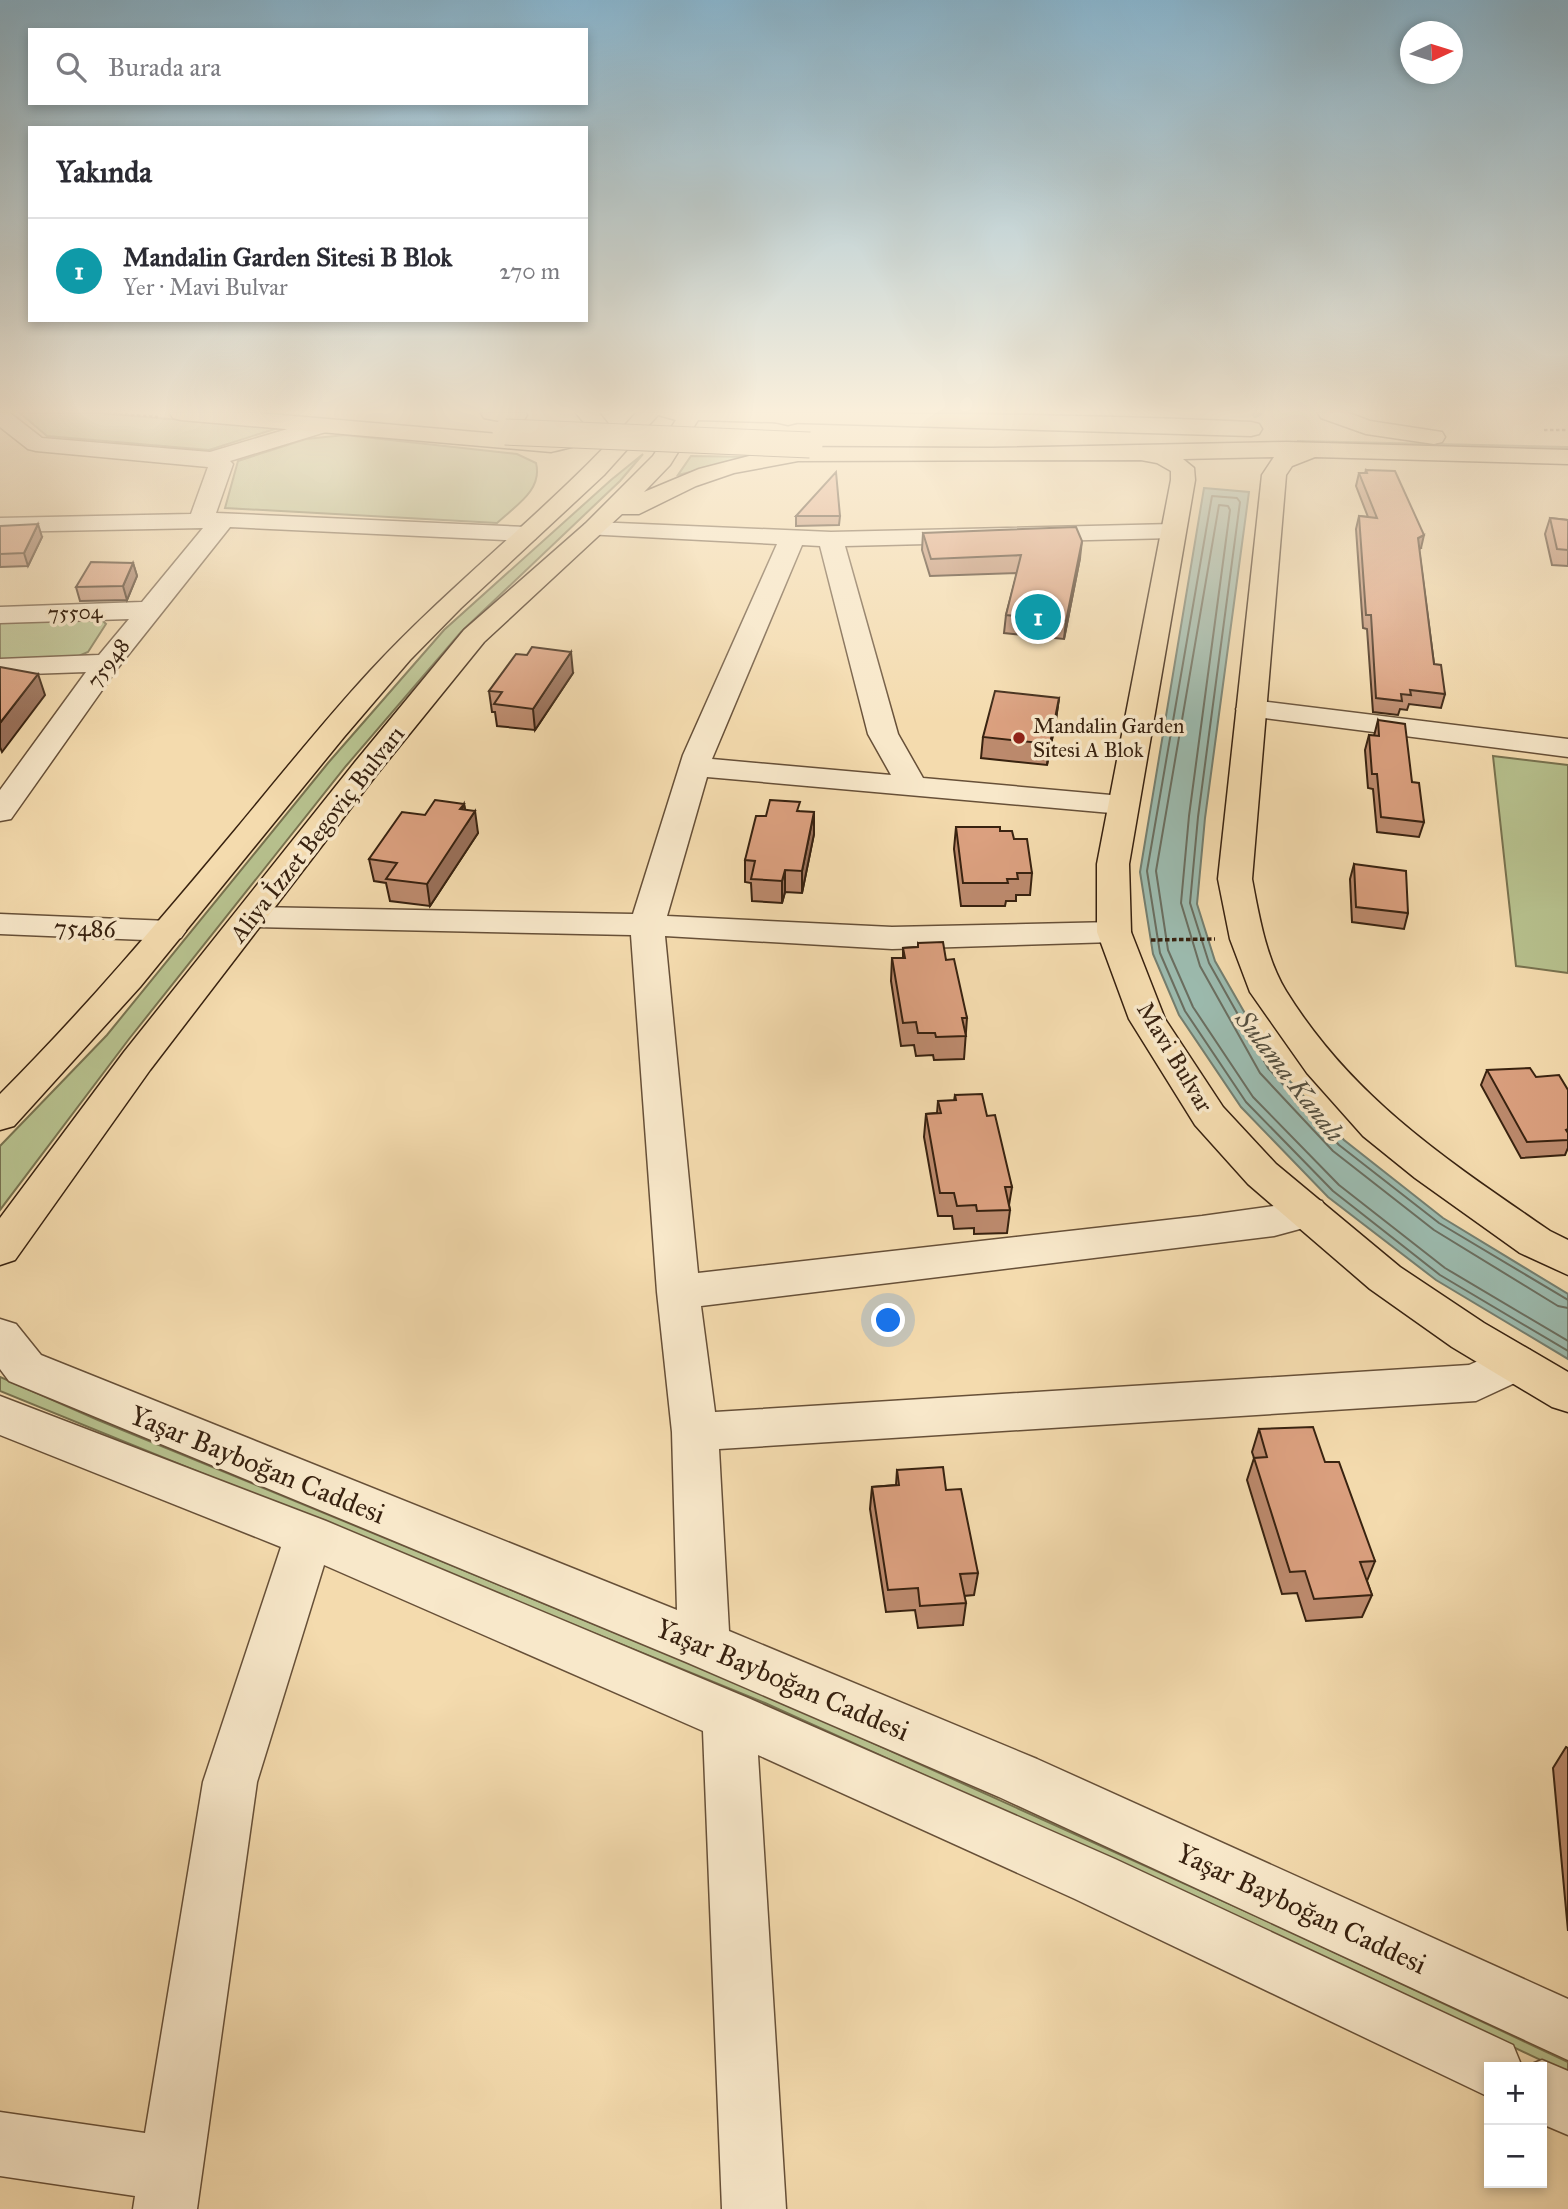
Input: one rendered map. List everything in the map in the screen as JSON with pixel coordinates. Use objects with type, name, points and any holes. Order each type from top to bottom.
[{"type":"main road","name":"Aliya İzzet Begoviç Bulvarı","points":[[0,1117],[67,1049],[169,931],[320,747],[423,630],[548,516]]},
{"type":"main road","name":"Aliya İzzet Begoviç Bulvarı","points":[[0,1249],[137,1061],[366,768],[474,636],[607,516]]},
{"type":"main road","points":[[594,529],[617,516]]},
{"type":"main road","name":"Mavi Bulvar","points":[[1176,516],[1113,864],[1114,932],[1147,1019],[1209,1116],[1262,1174],[1385,1278],[1468,1335],[1568,1394]]},
{"type":"main road","points":[[1269,516],[1235,879],[1247,939],[1268,992],[1320,1064],[1377,1126],[1439,1175],[1535,1242],[1568,1259]]},
{"type":"street","name":"75948","points":[[0,812],[107,663],[149,610],[213,516]]},
{"type":"street","points":[[0,525],[212,520],[526,534]]},
{"type":"street","points":[[594,529],[831,539],[1173,531]]},
{"type":"street","points":[[704,1645],[695,1432],[678,1292],[647,925],[694,766],[793,537]]},
{"type":"street","points":[[831,539],[883,734],[912,785]]},
{"type":"street","name":"75504","points":[[0,615],[149,610]]},
{"type":"street","points":[[0,667],[107,663]]},
{"type":"street","points":[[1251,709],[1568,748]]},
{"type":"street","points":[[694,766],[1122,805]]},
{"type":"street","points":[[252,917],[647,925],[892,938],[1114,932]]},
{"type":"street","name":"75486","points":[[0,924],[169,931]]},
{"type":"street","points":[[678,1292],[1202,1231],[1274,1221],[1307,1212]]},
{"type":"street","name":"Yaşar Bayboğan Caddesi","points":[[0,1336],[25,1368],[704,1645],[1018,1778],[1568,2030]]},
{"type":"street","points":[[695,1432],[1476,1383],[1514,1363]]},
{"type":"street","name":"Yaşar Bayboğan Caddesi","points":[[0,1415],[309,1536],[729,1716],[1095,1879],[1484,2064]]},
{"type":"street","points":[[0,2144],[168,2189],[230,1782],[309,1536]]},
{"type":"street","points":[[729,1716],[754,2209]]},
{"type":"street","points":[[1547,2094],[1568,2104]]},
{"type":"path","points":[[1150,940],[1217,939]]},
{"type":"green space","points":[[372,516],[505,516],[497,523]]},
{"type":"green space","points":[[571,516],[583,516],[461,632],[346,766],[129,1039],[0,1210],[0,1146],[107,1035],[328,763],[444,630]]},
{"type":"green space","points":[[101,619],[106,624],[88,652],[74,658],[0,660],[0,622]]},
{"type":"green space","points":[[1493,756],[1568,765],[1568,973],[1516,966]]},
{"type":"green space","points":[[0,1377],[98,1420],[769,1696],[1287,1930],[1568,2062],[1568,2073],[1285,1939],[765,1703],[0,1391]]},
{"type":"water","points":[[1199,516],[1246,516],[1205,818],[1197,904],[1215,961],[1274,1064],[1344,1140],[1443,1218],[1568,1294],[1568,1359],[1436,1280],[1328,1197],[1241,1107],[1179,1015],[1153,954],[1140,872]]},
{"type":"building","points":[[1359,516],[1415,516],[1424,535],[1418,538],[1434,664],[1441,665],[1445,694],[1410,690],[1411,695],[1401,694],[1402,701],[1376,698],[1371,615],[1366,615]]},
{"type":"building","points":[[1550,518],[1568,520],[1568,550],[1557,549]]},
{"type":"building","points":[[38,524],[24,553],[0,554],[0,526]]},
{"type":"building","points":[[1076,527],[1082,541],[1066,621],[1006,615],[1021,555],[931,559],[923,533]]},
{"type":"building","points":[[91,562],[133,563],[123,586],[76,587]]},
{"type":"building","points":[[532,647],[571,652],[533,709],[494,704],[502,692],[489,691],[516,654],[527,655]]},
{"type":"building","points":[[0,667],[38,674],[0,723]]},
{"type":"building","points":[[995,691],[1059,698],[1050,744],[983,737]]},
{"type":"building","points":[[1378,720],[1405,724],[1412,782],[1419,783],[1424,822],[1381,817],[1377,774],[1372,774],[1369,735],[1379,736]]},
{"type":"building","points":[[435,800],[464,804],[460,809],[475,811],[427,884],[386,879],[397,863],[369,859],[402,812],[425,815]]},
{"type":"building","points":[[770,800],[800,802],[797,811],[814,812],[802,871],[785,870],[782,881],[751,879],[755,861],[745,860],[756,816],[766,816]]},
{"type":"building","points":[[956,827],[1000,827],[1000,831],[1012,831],[1014,839],[1027,839],[1032,873],[1017,873],[1018,879],[1007,879],[1008,883],[963,883]]},
{"type":"building","points":[[1354,864],[1406,871],[1408,913],[1356,907]]},
{"type":"building","points":[[943,942],[946,960],[954,959],[967,1018],[962,1018],[966,1036],[936,1037],[935,1033],[918,1033],[916,1022],[903,1023],[892,958],[905,958],[903,948],[918,947],[918,943]]},
{"type":"building","points":[[1530,1068],[1536,1077],[1559,1075],[1568,1090],[1568,1140],[1527,1142],[1487,1070]]},
{"type":"building","points":[[982,1094],[987,1116],[995,1115],[1012,1187],[1005,1187],[1010,1210],[977,1211],[976,1205],[957,1206],[954,1193],[940,1193],[926,1114],[941,1113],[938,1101],[956,1100],[955,1095]]},
{"type":"building","points":[[1313,1427],[1325,1462],[1339,1462],[1375,1561],[1360,1562],[1372,1595],[1314,1599],[1305,1571],[1290,1572],[1254,1458],[1267,1457],[1259,1429]]},
{"type":"building","points":[[943,1467],[946,1490],[961,1489],[978,1573],[960,1574],[966,1603],[920,1606],[918,1588],[888,1590],[872,1487],[899,1485],[897,1470]]},
{"type":"place","name":"Mandalin Garden Sitesi B Blok","points":[[1038,617]]},
{"type":"place","name":"Mandalin Garden Sitesi A Blok","points":[[1019,738]]},
{"type":"water label","name":"Sulama Kanalı","points":[[1290,1076]]}]
